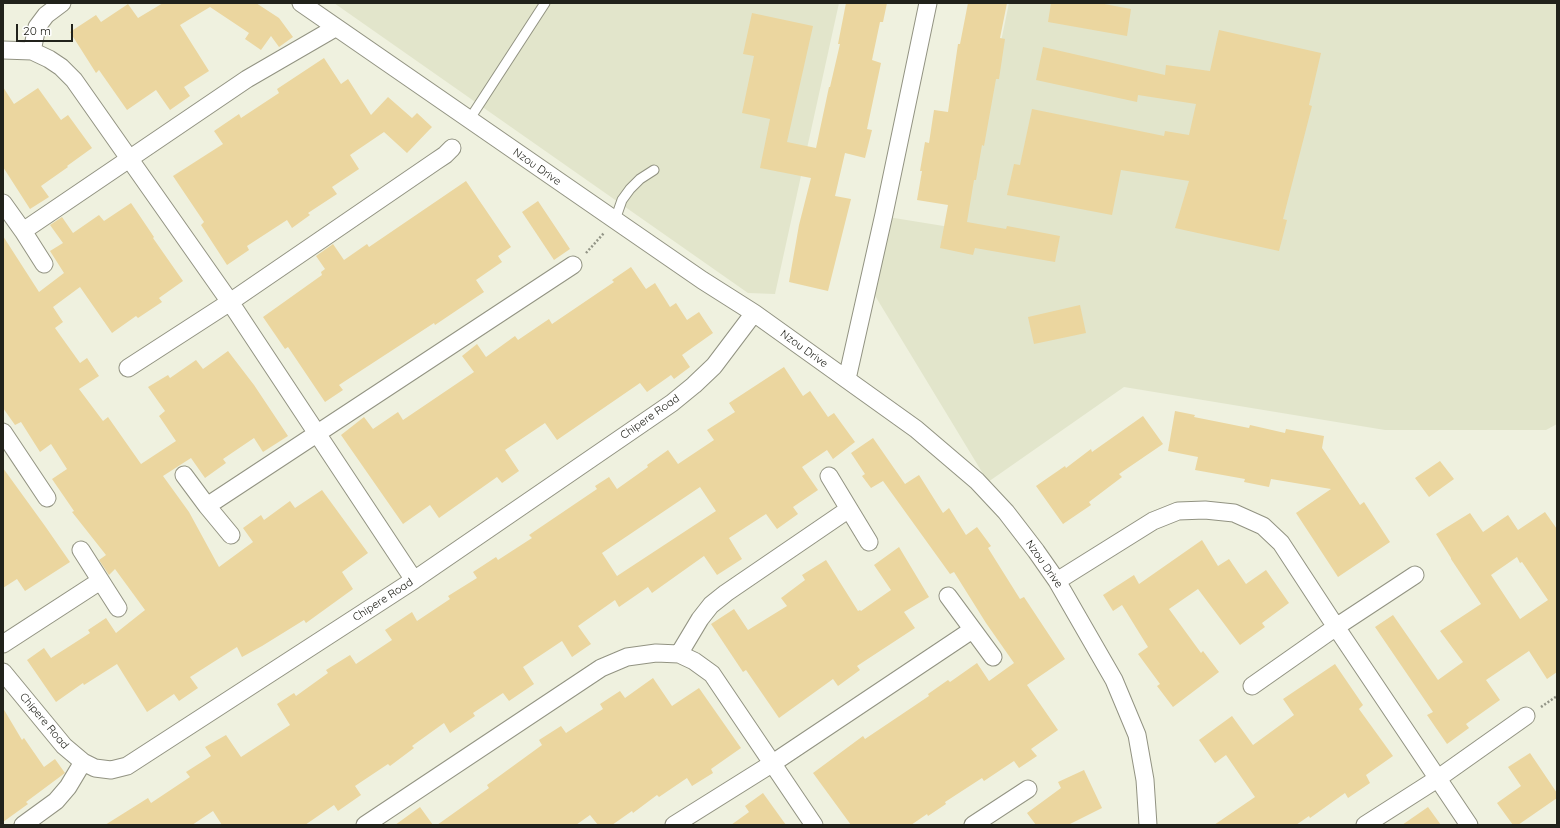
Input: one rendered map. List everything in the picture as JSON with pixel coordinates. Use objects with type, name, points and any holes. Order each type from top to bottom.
[{"type":"street","points":[[32,51],[37,27],[46,15],[62,3]]},
{"type":"street","points":[[846,379],[886,206],[928,3]]},
{"type":"street","name":"Nzou Drive","points":[[306,4],[335,28],[702,280],[754,313],[916,430],[976,481],[1006,512],[1057,581],[1114,680],[1137,735],[1145,780],[1148,825]]},
{"type":"street","points":[[23,231],[247,79],[335,28]]},
{"type":"street","points":[[3,50],[32,51],[49,59],[74,80],[230,302],[414,580]]},
{"type":"street","points":[[128,368],[230,302],[445,155],[452,148]]},
{"type":"street","points":[[3,203],[44,264]]},
{"type":"street","points":[[207,506],[573,265]]},
{"type":"street","name":"Chipere Road","points":[[3,672],[64,746],[83,762],[95,768],[111,770],[127,766],[414,580],[683,394],[714,366],[754,313]]},
{"type":"street","points":[[5,441],[47,498]]},
{"type":"street","points":[[184,475],[231,535]]},
{"type":"street","points":[[829,476],[869,542]]},
{"type":"street","points":[[679,654],[700,619],[711,605],[726,593],[849,509]]},
{"type":"street","points":[[1057,581],[1152,521],[1178,511],[1204,510],[1234,513],[1263,526],[1281,543],[1469,825]]},
{"type":"street","points":[[81,550],[118,608]]},
{"type":"street","points":[[1252,686],[1336,627],[1415,575]]},
{"type":"street","points":[[3,644],[100,581]]},
{"type":"street","points":[[948,596],[993,657]]},
{"type":"street","points":[[674,825],[773,763],[972,630]]},
{"type":"street","points":[[364,825],[601,668],[627,657],[656,653],[679,654],[694,661],[712,674],[814,825]]},
{"type":"street","points":[[1365,825],[1438,779],[1526,716]]},
{"type":"street","points":[[23,825],[56,801],[68,786],[83,762]]},
{"type":"street","points":[[973,825],[1028,789]]},
{"type":"lane","points":[[469,120],[545,3]]},
{"type":"lane","points":[[615,220],[622,200],[630,188],[654,170]]},
{"type":"path","points":[[573,265],[594,245],[615,220]]},
{"type":"shaded area","points":[[334,3],[839,3],[775,294],[748,293]]},
{"type":"shaded area","points":[[1009,3],[1557,3],[1557,424],[1546,430],[1385,430],[1124,387],[988,482],[874,294],[888,217],[962,229]]},
{"type":"building","points":[[163,3],[256,3],[279,18],[293,37],[279,47],[271,36],[261,50],[245,39],[249,33],[210,7],[180,25],[209,71],[184,87],[190,96],[170,110],[156,90],[127,110],[99,70],[96,73],[70,32],[96,15],[101,22],[128,4],[138,18]]},
{"type":"building","points":[[846,3],[887,3],[883,22],[880,22],[872,60],[881,63],[867,129],[872,130],[865,158],[845,153],[835,196],[851,199],[828,291],[789,282],[799,225],[811,178],[760,168],[770,119],[742,113],[754,56],[743,54],[752,13],[813,26],[787,142],[816,148],[840,44],[838,44]]},
{"type":"building","points":[[968,3],[1007,3],[1000,38],[1005,39],[999,79],[996,79],[984,146],[982,145],[976,180],[974,180],[967,222],[1006,229],[1007,226],[1060,236],[1055,262],[975,248],[973,255],[940,248],[948,205],[917,200],[925,142],[929,143],[934,110],[948,112],[958,44],[960,44]]},
{"type":"building","points":[[1051,3],[1099,3],[1131,9],[1127,36],[1048,22]]},
{"type":"building","points":[[1219,30],[1321,53],[1309,105],[1312,106],[1283,219],[1287,220],[1279,251],[1175,228],[1189,181],[1121,170],[1112,215],[1007,195],[1014,164],[1020,165],[1032,109],[1164,136],[1165,131],[1189,135],[1196,104],[1138,95],[1137,102],[1036,80],[1043,47],[1165,75],[1166,65],[1210,71]]},
{"type":"building","points":[[324,58],[341,84],[348,79],[371,115],[388,97],[412,118],[417,113],[432,127],[407,153],[384,132],[350,155],[359,169],[332,187],[337,194],[308,213],[310,215],[292,228],[287,220],[247,246],[249,250],[227,265],[201,225],[204,222],[173,176],[223,144],[214,131],[239,114],[241,118],[279,93],[277,89]]},
{"type":"building","points":[[3,87],[14,104],[38,88],[61,120],[68,115],[92,148],[41,186],[49,197],[30,209],[3,167]]},
{"type":"building","points":[[466,181],[511,247],[498,256],[502,262],[476,280],[484,292],[435,325],[434,323],[339,385],[343,390],[325,402],[288,347],[285,349],[263,317],[322,275],[321,272],[325,269],[316,256],[333,244],[344,260],[367,244],[369,247]]},
{"type":"building","points":[[538,201],[570,249],[554,260],[522,212]]},
{"type":"building","points":[[131,203],[183,281],[159,298],[162,302],[138,318],[136,316],[112,333],[80,287],[53,307],[63,322],[55,328],[80,363],[87,358],[99,376],[79,389],[103,421],[108,417],[141,464],[176,441],[159,416],[165,411],[148,387],[168,375],[170,378],[196,360],[203,369],[228,351],[254,385],[288,436],[263,452],[254,438],[223,459],[226,463],[205,478],[191,458],[163,476],[189,512],[219,567],[253,542],[243,528],[261,515],[264,520],[290,501],[295,508],[322,490],[368,553],[342,572],[353,589],[306,623],[304,620],[242,657],[237,647],[190,677],[198,688],[179,701],[174,694],[147,712],[117,664],[84,685],[83,683],[56,702],[27,660],[44,648],[51,658],[90,633],[88,630],[106,618],[116,633],[145,610],[115,569],[109,575],[99,560],[106,555],[72,512],[74,511],[52,479],[67,469],[51,444],[40,452],[21,422],[15,425],[3,408],[3,236],[39,292],[64,273],[50,251],[63,243],[50,225],[62,217],[73,233],[99,215],[104,221]]},
{"type":"building","points":[[631,267],[646,289],[655,283],[670,307],[676,303],[687,320],[699,312],[713,333],[682,355],[690,367],[674,379],[671,375],[647,392],[640,383],[557,440],[545,423],[505,450],[519,471],[502,483],[497,477],[439,518],[430,505],[403,524],[341,435],[364,417],[373,429],[398,412],[403,420],[474,372],[462,356],[477,344],[486,357],[515,336],[518,340],[549,319],[552,324],[614,282],[612,280]]},
{"type":"building","points":[[1080,305],[1086,333],[1034,344],[1028,317]]},
{"type":"building","points":[[784,367],[803,396],[810,391],[828,417],[834,413],[855,442],[833,459],[827,450],[802,467],[818,490],[793,507],[798,514],[777,529],[766,514],[729,538],[742,559],[717,575],[704,556],[652,593],[648,587],[619,607],[615,600],[578,626],[591,644],[572,657],[562,641],[523,667],[534,684],[509,701],[503,693],[473,713],[475,716],[450,733],[444,723],[412,746],[414,748],[390,766],[388,764],[355,786],[361,795],[338,811],[334,805],[305,825],[222,825],[213,811],[192,825],[105,825],[148,798],[151,803],[190,777],[186,772],[211,756],[205,747],[226,735],[241,757],[290,725],[277,704],[294,693],[296,696],[328,673],[326,670],[350,655],[356,664],[392,640],[385,630],[412,612],[417,621],[450,599],[448,596],[477,578],[473,572],[496,557],[498,560],[532,538],[529,535],[597,489],[595,486],[609,477],[617,489],[648,467],[647,465],[668,450],[678,464],[714,440],[707,430],[735,412],[729,403]],"holes":[[[700,487],[716,511],[617,576],[602,553]]]},
{"type":"building","points":[[1175,411],[1195,415],[1194,417],[1249,428],[1250,425],[1285,433],[1286,429],[1324,436],[1322,448],[1360,505],[1364,502],[1390,542],[1338,577],[1296,513],[1331,489],[1271,479],[1269,487],[1244,482],[1245,479],[1195,470],[1198,457],[1168,451]]},
{"type":"building","points":[[1143,416],[1163,444],[1119,474],[1122,477],[1089,502],[1091,505],[1063,524],[1036,486],[1065,466],[1066,468],[1091,449],[1092,452]]},
{"type":"building","points":[[873,438],[905,484],[919,475],[943,513],[949,508],[966,535],[977,527],[991,546],[988,548],[1020,599],[1024,597],[1065,659],[1027,685],[1058,730],[1031,749],[1037,756],[1019,768],[1014,761],[984,781],[982,778],[945,802],[946,804],[928,816],[927,814],[911,825],[851,825],[813,773],[863,736],[865,739],[929,696],[928,694],[948,680],[950,682],[977,663],[989,681],[1014,663],[986,623],[954,572],[950,574],[883,481],[871,488],[862,476],[865,474],[851,453]]},
{"type":"building","points":[[1440,461],[1454,479],[1429,497],[1415,478]]},
{"type":"building","points":[[3,468],[70,562],[25,591],[17,579],[3,588]]},
{"type":"building","points":[[1545,512],[1557,529],[1557,672],[1547,679],[1529,651],[1486,680],[1500,700],[1466,724],[1469,728],[1447,744],[1427,715],[1433,712],[1375,627],[1393,615],[1438,680],[1463,662],[1440,631],[1481,604],[1436,534],[1470,513],[1483,532],[1508,515],[1518,530]],"holes":[[[1517,557],[1520,563],[1522,562],[1548,600],[1520,619],[1491,575]]]},
{"type":"building","points":[[1202,540],[1218,566],[1229,559],[1246,584],[1266,570],[1289,603],[1262,623],[1265,627],[1240,645],[1198,589],[1169,609],[1201,653],[1203,651],[1219,672],[1173,707],[1157,686],[1160,684],[1138,654],[1148,647],[1122,605],[1113,611],[1103,595],[1134,575],[1139,584]]},
{"type":"building","points":[[899,547],[929,597],[904,612],[915,628],[857,666],[860,670],[838,686],[833,679],[779,718],[746,670],[743,672],[711,624],[734,609],[748,630],[787,606],[781,598],[805,580],[802,575],[826,560],[858,611],[861,611],[891,590],[874,565]]},
{"type":"building","points":[[1335,664],[1363,705],[1359,709],[1393,756],[1366,775],[1370,783],[1348,798],[1345,793],[1310,818],[1309,816],[1296,825],[1214,825],[1255,797],[1226,755],[1215,763],[1199,740],[1232,716],[1253,745],[1294,715],[1283,699]]},
{"type":"building","points":[[653,678],[672,706],[699,688],[741,748],[711,769],[713,773],[692,786],[687,778],[659,797],[657,795],[633,813],[632,811],[612,825],[598,825],[590,815],[576,825],[437,825],[489,788],[487,785],[542,745],[539,740],[561,726],[566,733],[603,709],[600,704],[620,691],[625,698]]},
{"type":"building","points":[[3,708],[22,740],[24,738],[44,767],[55,759],[65,773],[26,802],[28,804],[3,822]]},
{"type":"building","points":[[1530,753],[1557,793],[1557,798],[1518,825],[1513,825],[1497,803],[1521,786],[1508,767]]},
{"type":"building","points":[[1084,770],[1102,808],[1068,825],[1036,825],[1027,813],[1061,788],[1058,782]]},
{"type":"building","points":[[763,793],[786,825],[731,825],[749,812],[745,806]]},
{"type":"building","points":[[420,807],[433,825],[395,825]]},
{"type":"building","points":[[1428,807],[1441,825],[1402,825]]}]
